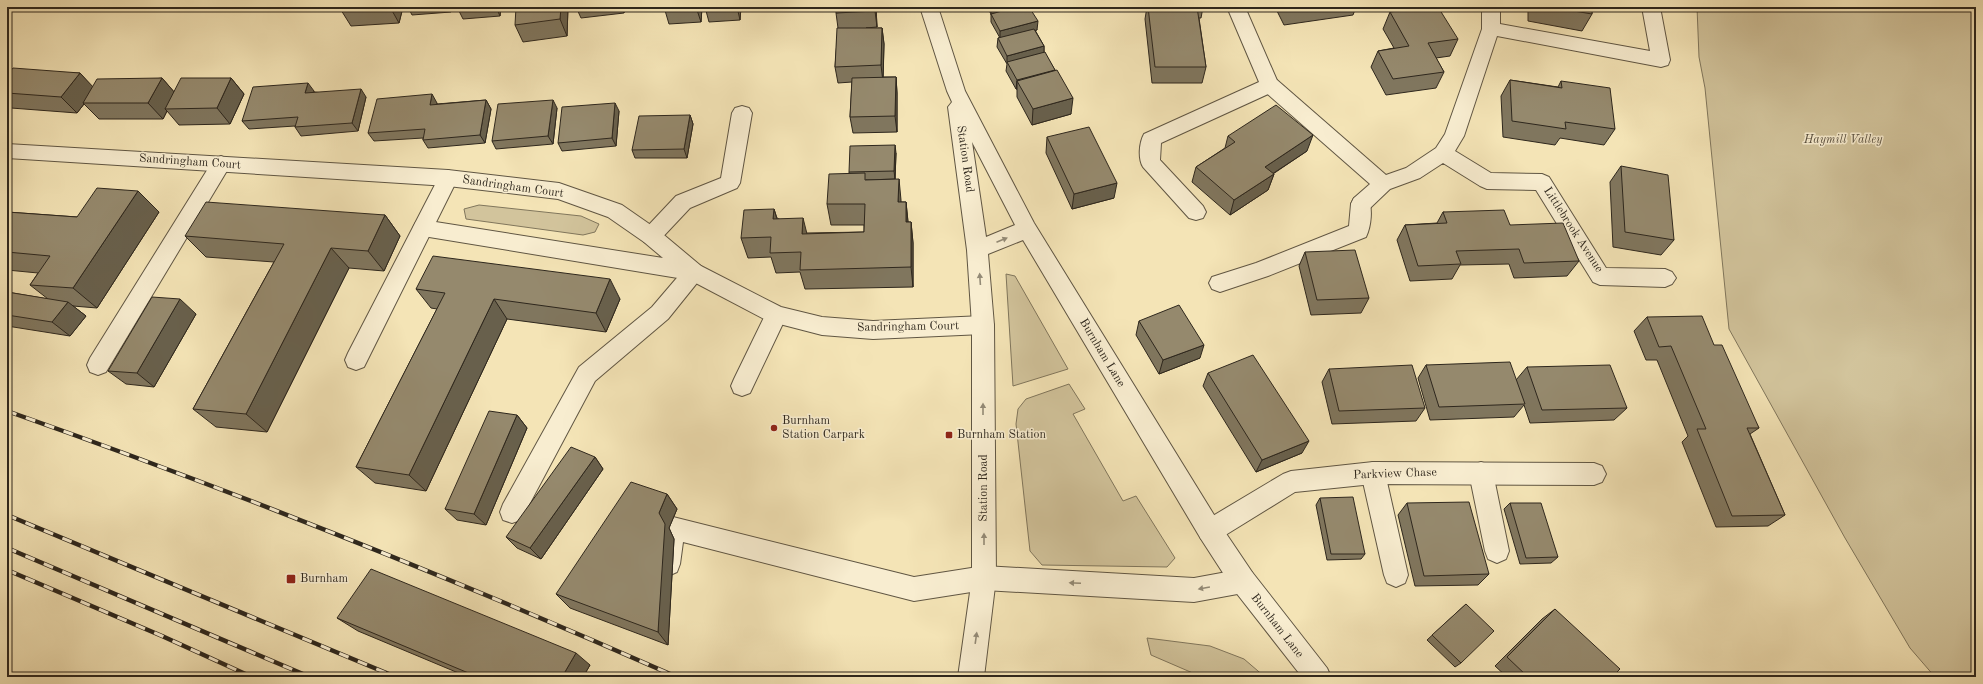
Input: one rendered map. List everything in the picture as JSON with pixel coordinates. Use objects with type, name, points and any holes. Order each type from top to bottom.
[{"type":"street","name":"Burnham Lane","points":[[929,7],[956,91],[1027,229],[1210,531],[1243,581],[1318,677]]},
{"type":"street","points":[[1236,7],[1270,84],[1383,184]]},
{"type":"street","points":[[1220,283],[1262,270],[1359,230],[1361,204],[1383,184],[1413,173],[1443,153],[1454,136],[1491,29],[1491,7]]},
{"type":"street","points":[[1491,29],[1661,60],[1651,7]]},
{"type":"street","points":[[1196,212],[1150,162],[1151,139],[1270,84]]},
{"type":"street","name":"Station Road","points":[[956,91],[977,250],[983,325],[984,578],[970,677]]},
{"type":"street","points":[[652,236],[683,202],[730,182],[742,113]]},
{"type":"street","name":"Sandringham Court","points":[[7,151],[448,178],[559,191],[614,211],[652,236],[694,272],[776,315],[822,326],[873,330],[983,325]]},
{"type":"street","name":"Littlebrook Avenue","points":[[1443,153],[1487,181],[1542,182],[1600,276],[1665,278]]},
{"type":"street","points":[[98,365],[221,164]]},
{"type":"street","points":[[356,360],[448,178]]},
{"type":"street","points":[[423,228],[694,272]]},
{"type":"street","points":[[977,250],[1027,229]]},
{"type":"street","points":[[512,512],[587,374],[660,313],[694,272]]},
{"type":"street","points":[[742,386],[776,315]]},
{"type":"street","points":[[1373,473],[1396,575]]},
{"type":"street","name":"Parkview Chase","points":[[1210,531],[1291,482],[1373,473],[1594,474]]},
{"type":"street","points":[[1481,473],[1497,551]]},
{"type":"street","points":[[665,587],[673,528],[914,589],[984,578],[1194,590],[1243,581]]},
{"type":"green space","name":"Haymill Valley","points":[[1697,7],[1976,7],[1976,677],[1935,677],[1910,648],[1845,538],[1729,329],[1705,88],[1699,57]]},
{"type":"green space","points":[[479,205],[581,216],[599,224],[595,232],[583,235],[466,219],[464,209]]},
{"type":"green space","points":[[1006,274],[1015,276],[1068,369],[1013,386]]},
{"type":"green space","points":[[1069,384],[1085,409],[1073,414],[1123,501],[1136,496],[1175,558],[1167,567],[1042,565],[1030,551],[1016,424],[1018,409],[1026,399]]},
{"type":"green space","points":[[1147,638],[1210,646],[1244,659],[1265,677],[1202,677],[1151,655]]},
{"type":"building","points":[[342,7],[379,7],[341,10]]},
{"type":"building","points":[[516,7],[561,7],[560,19],[515,25]]},
{"type":"building","points":[[836,7],[875,7],[875,11],[836,13]]},
{"type":"building","points":[[1017,7],[1029,7],[1038,21],[1000,31],[991,14]]},
{"type":"building","points":[[1148,7],[1197,7],[1206,67],[1155,67]]},
{"type":"building","points":[[1288,7],[1300,7],[1289,9]]},
{"type":"building","points":[[1438,7],[1458,39],[1428,43],[1444,72],[1393,79],[1378,51],[1409,46],[1390,12]]},
{"type":"building","points":[[1550,7],[1592,7],[1592,14]]},
{"type":"building","points":[[837,28],[882,28],[881,65],[835,67]]},
{"type":"building","points":[[1034,29],[1044,46],[1007,56],[998,38]]},
{"type":"building","points":[[1045,52],[1055,70],[1017,80],[1007,62]]},
{"type":"building","points":[[13,68],[80,73],[61,97],[7,93],[7,75]]},
{"type":"building","points":[[1057,70],[1073,98],[1033,109],[1017,81]]},
{"type":"building","points":[[896,77],[895,116],[850,117],[852,78]]},
{"type":"building","points":[[162,78],[148,103],[83,103],[97,79]]},
{"type":"building","points":[[181,78],[231,78],[217,108],[165,109]]},
{"type":"building","points":[[1510,80],[1562,88],[1561,81],[1610,88],[1615,129],[1565,122],[1566,129],[1512,121]]},
{"type":"building","points":[[308,83],[305,93],[361,89],[352,123],[295,127],[298,117],[242,121],[253,87]]},
{"type":"building","points":[[432,94],[430,105],[486,100],[480,135],[423,140],[425,129],[368,133],[377,99]]},
{"type":"building","points":[[553,100],[548,136],[492,141],[498,104]]},
{"type":"building","points":[[615,103],[612,138],[558,143],[562,107]]},
{"type":"building","points":[[1276,105],[1313,135],[1265,167],[1274,174],[1234,200],[1196,167],[1235,142],[1228,136]]},
{"type":"building","points":[[690,115],[684,149],[632,150],[639,116]]},
{"type":"building","points":[[1089,127],[1117,183],[1074,194],[1047,137]]},
{"type":"building","points":[[895,145],[894,171],[849,172],[850,146]]},
{"type":"building","points":[[1621,166],[1668,175],[1674,240],[1625,232]]},
{"type":"building","points":[[865,173],[865,180],[899,179],[898,202],[906,202],[906,222],[911,222],[911,267],[800,270],[801,252],[770,253],[771,237],[741,238],[744,210],[774,209],[773,219],[803,218],[802,234],[864,232],[865,204],[827,204],[829,174]]},
{"type":"building","points":[[97,188],[138,191],[73,288],[30,285],[50,256],[7,252],[7,212],[77,217]]},
{"type":"building","points":[[206,202],[385,215],[368,251],[331,248],[246,414],[193,409],[284,244],[185,236]]},
{"type":"building","points":[[1504,210],[1510,225],[1563,223],[1579,261],[1524,263],[1519,249],[1456,251],[1461,264],[1418,266],[1405,225],[1447,223],[1443,212]]},
{"type":"building","points":[[1355,250],[1369,298],[1317,300],[1305,252]]},
{"type":"building","points":[[433,256],[610,279],[596,313],[494,299],[409,475],[356,467],[445,293],[416,289]]},
{"type":"building","points":[[7,292],[68,302],[52,322],[7,315]]},
{"type":"building","points":[[152,297],[180,299],[137,373],[108,371]]},
{"type":"building","points":[[1179,305],[1204,345],[1163,360],[1139,321]]},
{"type":"building","points":[[1702,316],[1714,345],[1722,345],[1759,428],[1747,428],[1785,515],[1732,516],[1697,429],[1706,429],[1671,346],[1659,347],[1647,317]]},
{"type":"building","points":[[1253,355],[1309,441],[1262,460],[1208,373]]},
{"type":"building","points":[[1510,362],[1525,404],[1439,407],[1426,365]]},
{"type":"building","points":[[1412,365],[1425,408],[1339,411],[1329,369]]},
{"type":"building","points":[[1610,365],[1627,408],[1542,410],[1527,367]]},
{"type":"building","points":[[489,411],[517,415],[474,514],[445,509]]},
{"type":"building","points":[[571,447],[595,457],[530,548],[506,537]]},
{"type":"building","points":[[631,482],[667,494],[659,513],[665,524],[658,632],[556,594]]},
{"type":"building","points":[[1353,497],[1365,554],[1331,554],[1320,498]]},
{"type":"building","points":[[1469,502],[1489,574],[1424,576],[1407,503]]},
{"type":"building","points":[[1510,503],[1541,503],[1558,557],[1526,558]]},
{"type":"building","points":[[371,569],[576,653],[562,677],[478,677],[337,618]]},
{"type":"building","points":[[1466,604],[1494,631],[1461,663],[1432,635]]},
{"type":"building","points":[[1555,609],[1620,669],[1612,677],[1528,677],[1507,657]]},
{"type":"railway","points":[[7,411],[92,441],[345,538],[428,571],[677,677]]},
{"type":"railway","points":[[7,515],[396,677]]},
{"type":"railway","points":[[7,548],[310,677]]},
{"type":"railway","points":[[7,570],[162,636],[252,677]]},
{"type":"place","name":"Burnham Station Carpark","points":[[774,428]]},
{"type":"place","name":"Burnham Station","points":[[949,435]]},
{"type":"place","name":"Burnham","points":[[291,579]]}]
